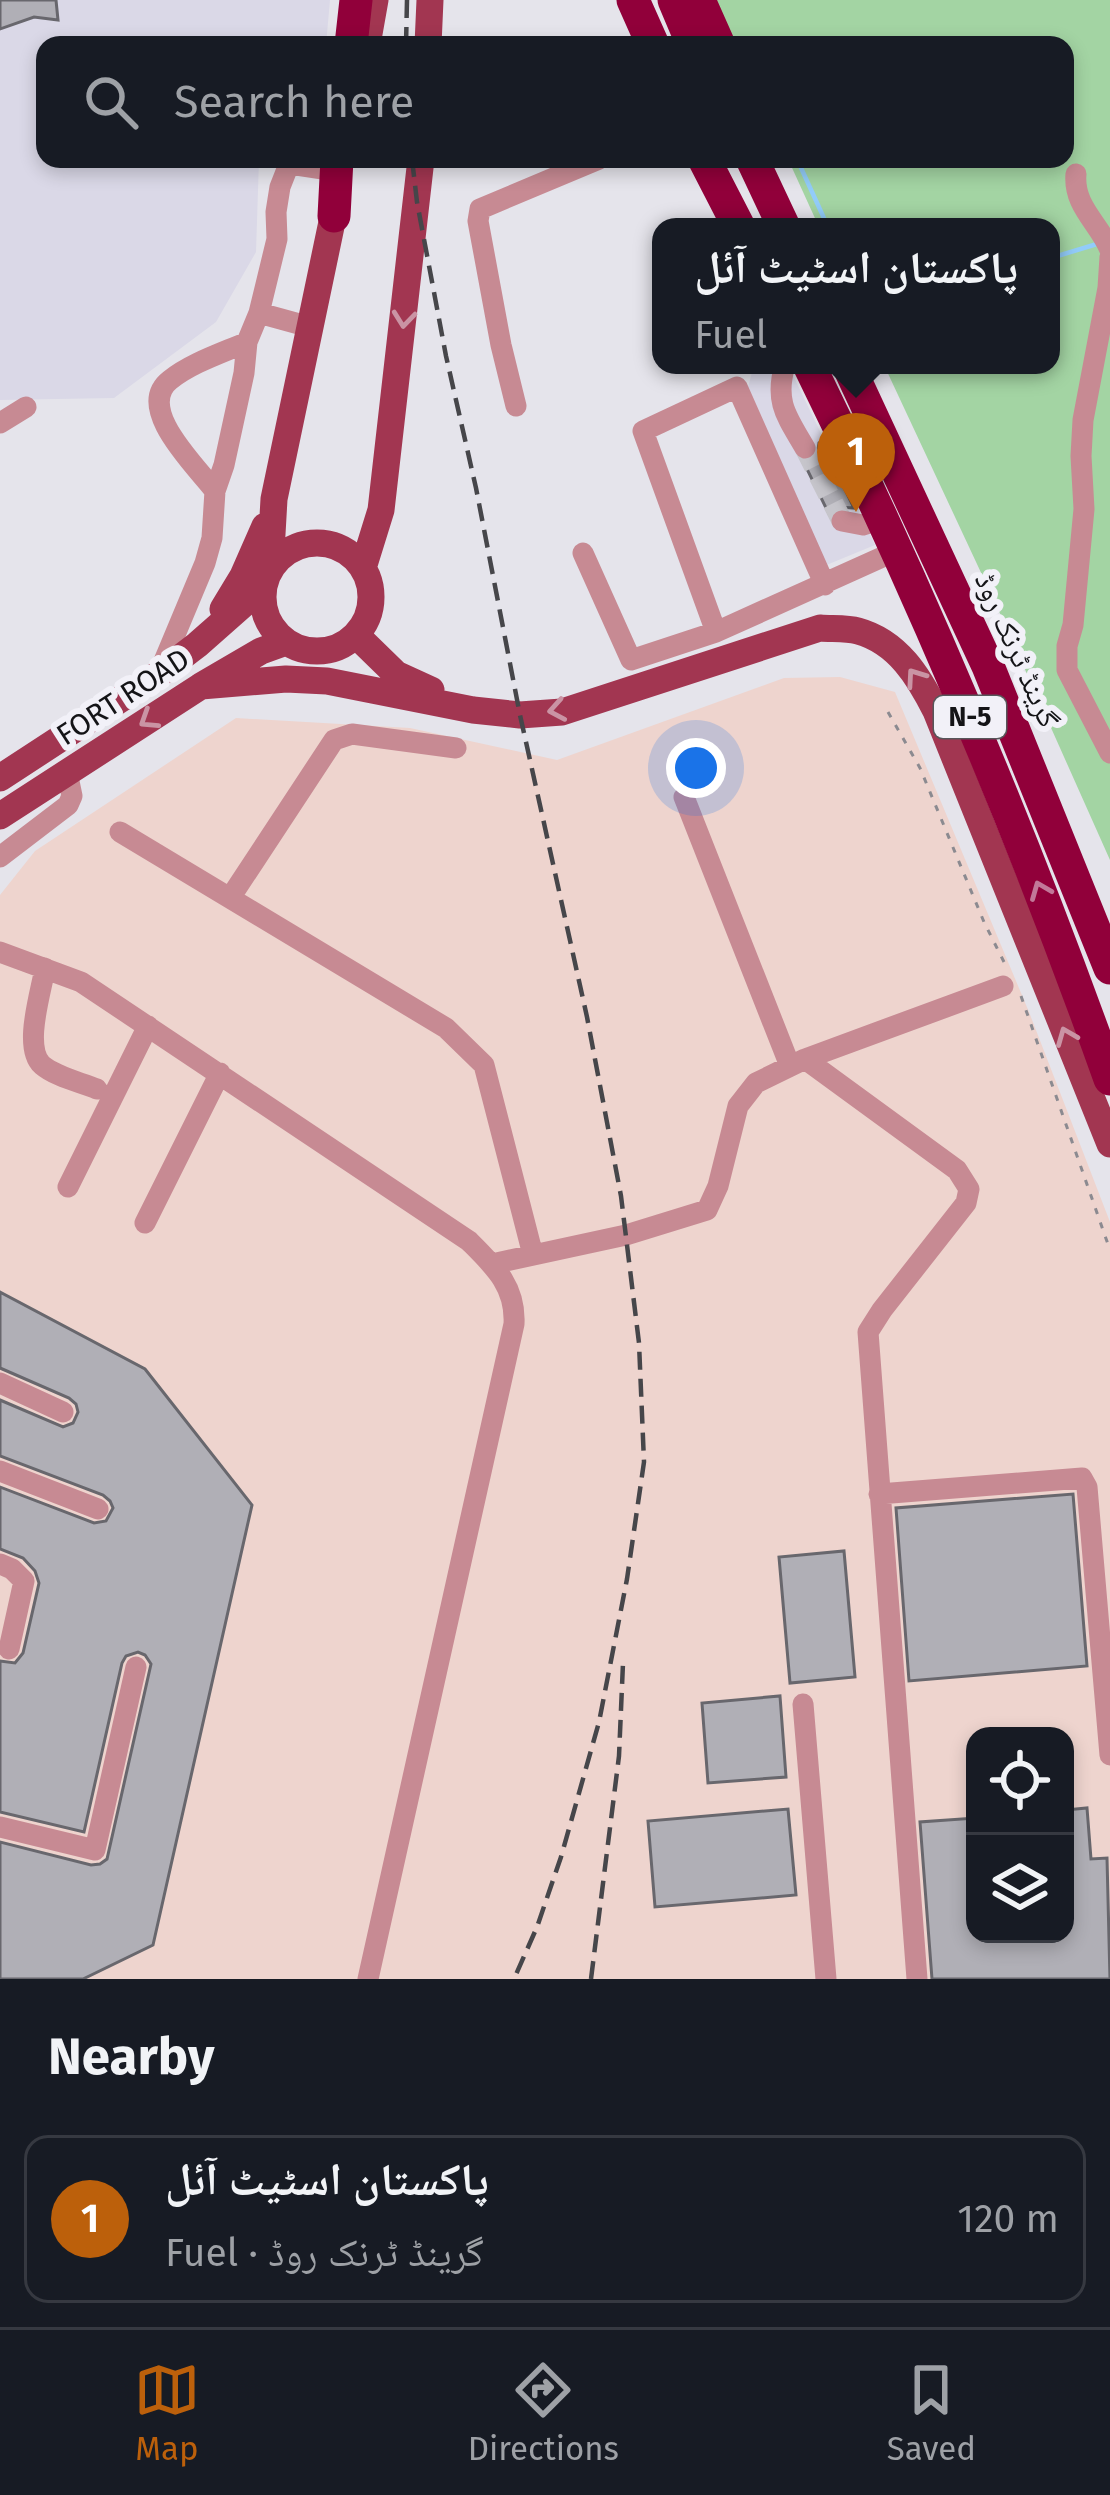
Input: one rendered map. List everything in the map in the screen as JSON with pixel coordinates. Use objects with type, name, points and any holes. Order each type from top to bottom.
[{"type":"highway","points":[[352,36],[356,0]]},
{"type":"highway","points":[[633,0],[649,36]]},
{"type":"highway","points":[[674,0],[689,36]]},
{"type":"highway","points":[[699,0],[715,36]]},
{"type":"highway","points":[[334,216],[339,168]]},
{"type":"highway","points":[[709,168],[735,218]]},
{"type":"highway","name":"N-5","points":[[813,374],[956,682],[1110,1078]]},
{"type":"highway","name":"گرینڈ ٹرنک روڈ","points":[[852,374],[988,666],[1110,968]]},
{"type":"main road","points":[[369,36],[375,0]]},
{"type":"main road","points":[[428,36],[430,0]]},
{"type":"main road","points":[[363,568],[381,510],[420,168]]},
{"type":"main road","points":[[196,645],[243,577],[274,499],[334,216]]},
{"type":"main road","points":[[267,578],[282,555],[298,546],[334,545],[363,568],[369,582],[370,610],[356,635],[344,644],[315,651],[300,649],[274,631],[262,602],[274,499]]},
{"type":"main road","name":"FORT ROAD","points":[[0,778],[159,674],[267,578]]},
{"type":"main road","points":[[201,686],[327,681],[520,715],[562,712],[820,628],[857,631],[890,646],[918,675],[936,711],[1110,1144]]},
{"type":"main road","points":[[356,635],[396,674],[473,710]]},
{"type":"main road","name":"FORT ROAD","points":[[0,816],[201,686],[286,642]]},
{"type":"street","points":[[159,674],[205,563],[215,491],[244,374],[247,342],[277,239],[280,187],[288,168]]},
{"type":"street","points":[[515,406],[478,221],[480,209],[578,168]]},
{"type":"street","points":[[1076,174],[1074,188],[1082,207],[1108,246],[1108,288],[1083,420],[1084,508],[1067,670],[1110,753]]},
{"type":"street","points":[[259,313],[310,327]]},
{"type":"street","points":[[215,491],[161,419],[158,400],[171,379],[247,342]]},
{"type":"street","points":[[782,374],[782,408],[805,448]]},
{"type":"street","points":[[716,632],[643,430],[736,387],[825,585]]},
{"type":"street","points":[[0,423],[26,407]]},
{"type":"street","points":[[842,520],[863,525],[884,518]]},
{"type":"street","points":[[583,553],[631,660],[716,632],[898,550]]},
{"type":"street","points":[[230,898],[334,740],[352,734],[456,748]]},
{"type":"street","points":[[0,857],[68,806],[72,796],[67,772]]},
{"type":"street","points":[[684,796],[798,1063],[956,1170],[969,1189],[965,1202],[868,1332],[917,1979]]},
{"type":"street","points":[[120,832],[446,1028],[484,1065],[532,1255]]},
{"type":"street","points":[[0,952],[81,982],[220,1073],[469,1240],[509,1287],[514,1324],[368,1979]]},
{"type":"street","points":[[45,968],[32,1042],[35,1055],[45,1068],[97,1089]]},
{"type":"street","points":[[492,1264],[707,1210],[718,1186],[738,1106],[756,1083],[1004,986]]},
{"type":"street","points":[[68,1187],[148,1026]]},
{"type":"street","points":[[145,1223],[220,1073]]},
{"type":"street","points":[[0,1383],[63,1412]]},
{"type":"street","points":[[0,1471],[98,1509]]},
{"type":"street","points":[[879,1494],[1082,1478],[1087,1487],[1110,1755]]},
{"type":"street","points":[[0,1564],[24,1581],[9,1649]]},
{"type":"street","points":[[0,1827],[95,1850],[136,1667]]},
{"type":"street","points":[[803,1704],[826,1979]]},
{"type":"shaded area","points":[[0,0],[330,0],[327,36],[36,36],[36,168],[259,168],[256,252],[216,322],[114,398],[0,400]]},
{"type":"shaded area","points":[[752,374],[792,374],[875,545],[824,566],[745,398]]},
{"type":"shaded area","points":[[840,677],[895,692],[1029,1012],[1110,1222],[1110,1979],[0,1979],[0,895],[35,851],[236,718],[410,728],[557,760],[784,678]]},
{"type":"green space","points":[[710,0],[1110,0],[1110,860],[888,374],[1060,374],[1060,218],[815,218],[792,168],[1074,168],[1074,36],[729,36]]},
{"type":"building","points":[[0,0],[56,0],[58,20],[34,17],[0,29]]},
{"type":"building","points":[[822,441],[854,508],[838,507],[829,514],[804,463],[817,456]]},
{"type":"building","points":[[0,1292],[145,1369],[252,1505],[153,1945],[83,1979],[0,1979],[0,1842],[91,1865],[107,1859],[151,1664],[138,1652],[122,1663],[84,1832],[0,1812],[0,1661],[15,1663],[23,1653],[39,1583],[23,1558],[0,1549],[0,1487],[94,1523],[106,1521],[113,1508],[103,1495],[0,1456],[0,1400],[63,1427],[73,1423],[78,1412],[69,1398],[0,1368]]},
{"type":"building","points":[[1073,1494],[1087,1666],[909,1681],[896,1508]]},
{"type":"building","points":[[844,1551],[855,1677],[790,1683],[779,1557]]},
{"type":"building","points":[[780,1696],[786,1777],[708,1783],[702,1703]]},
{"type":"building","points":[[1087,1808],[1091,1859],[1107,1858],[1110,1979],[932,1979],[920,1822],[966,1819],[966,1943],[1074,1943],[1074,1809]]},
{"type":"building","points":[[788,1809],[796,1895],[655,1907],[648,1821]]},
{"type":"waterway","points":[[801,168],[824,218]]},
{"type":"waterway","points":[[1060,255],[1097,244]]},
{"type":"tunnel","points":[[805,448],[842,521]]},
{"type":"railway","points":[[406,36],[407,0]]},
{"type":"railway","points":[[413,168],[446,356],[587,1017],[621,1196],[639,1343],[644,1462],[599,1722],[561,1857],[514,1979]]},
{"type":"railway","points":[[591,1979],[619,1756],[623,1663]]},
{"type":"place","name":"پاکستان اسٹیٹ آئل","points":[[856,512]]}]
